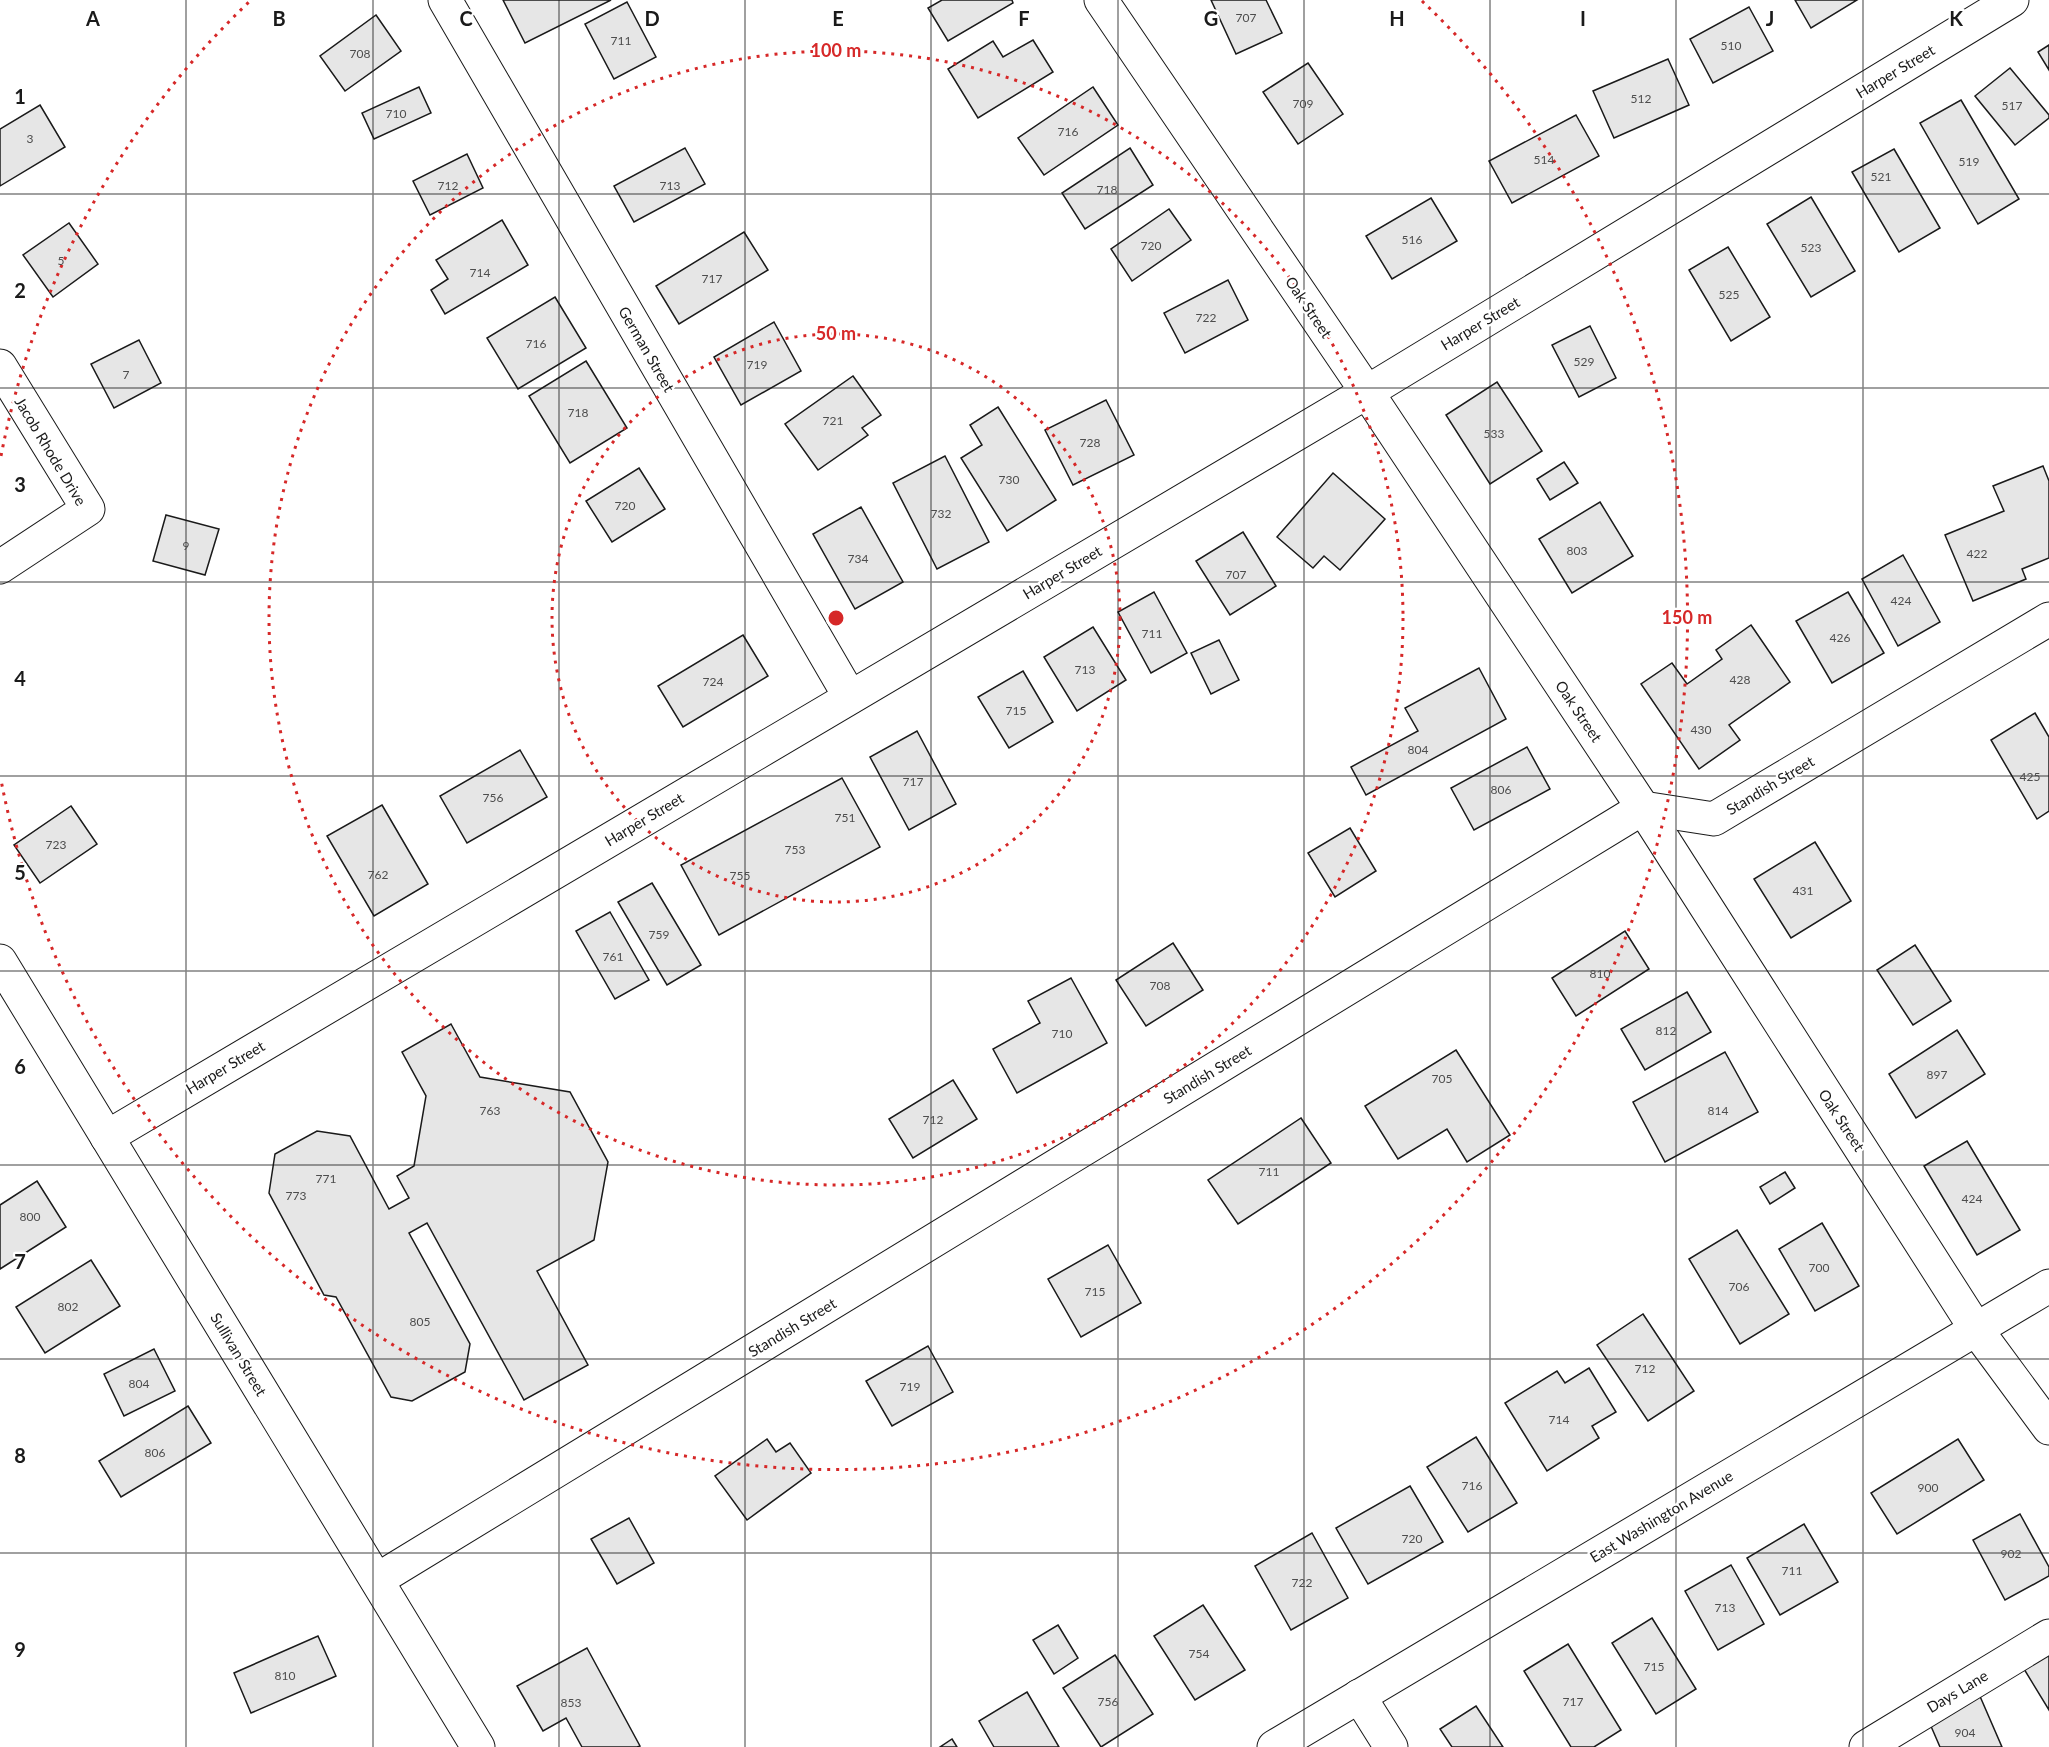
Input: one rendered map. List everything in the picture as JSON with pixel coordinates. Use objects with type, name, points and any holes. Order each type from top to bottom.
[{"type":"street","name":"German Street","points":[[445,0],[850,697]]},
{"type":"street","name":"Oak Street","points":[[1101,0],[1367,392],[1643,808],[1976,1329],[2049,1428]]},
{"type":"street","name":"Harper Street","points":[[107,1137],[1367,392],[2013,0]]},
{"type":"street","name":"Jacob Rhode Drive","points":[[0,366],[88,509],[0,567]]},
{"type":"street","name":"Standish Street","points":[[376,1580],[1643,808],[1714,819],[2049,619]]},
{"type":"street","name":"Sullivan Street","points":[[0,961],[478,1747]]},
{"type":"street","name":"East Washington Avenue","points":[[1274,1747],[2049,1286]]},
{"type":"street","name":"Days Lane","points":[[1866,1747],[2049,1636]]},
{"type":"street","points":[[1359,1696],[1391,1747]]},
{"type":"building","points":[[503,0],[611,0],[525,43]]},
{"type":"building","points":[[942,0],[1012,0],[1013,3],[948,41],[928,8]]},
{"type":"building","points":[[1211,0],[1266,0],[1282,33],[1236,54]]},
{"type":"building","points":[[1795,0],[1857,0],[1811,28]]},
{"type":"building","points":[[627,2],[656,57],[614,79],[585,24]]},
{"type":"building","points":[[1749,7],[1773,51],[1713,83],[1690,39]]},
{"type":"building","points":[[376,15],[401,51],[345,91],[320,56]]},
{"type":"building","points":[[1033,40],[1053,72],[978,118],[948,69],[993,41],[1003,57]]},
{"type":"building","points":[[2049,45],[2049,70],[2038,52]]},
{"type":"building","points":[[1668,59],[1689,105],[1614,138],[1593,91]]},
{"type":"building","points":[[1308,63],[1343,114],[1298,144],[1263,92]]},
{"type":"building","points":[[2010,68],[2049,115],[2049,118],[2015,145],[1975,96]]},
{"type":"building","points":[[419,87],[431,113],[374,139],[362,113]]},
{"type":"building","points":[[1093,87],[1118,125],[1044,175],[1018,138]]},
{"type":"building","points":[[1961,100],[2019,199],[1978,224],[1920,123]]},
{"type":"building","points":[[40,105],[65,147],[0,186],[0,129]]},
{"type":"building","points":[[1576,115],[1599,156],[1512,203],[1489,161]]},
{"type":"building","points":[[685,148],[705,184],[634,222],[614,186]]},
{"type":"building","points":[[1130,148],[1153,185],[1085,229],[1062,193]]},
{"type":"building","points":[[1894,149],[1940,228],[1899,252],[1852,172]]},
{"type":"building","points":[[467,154],[483,188],[430,215],[413,181]]},
{"type":"building","points":[[1811,197],[1855,271],[1811,297],[1767,224]]},
{"type":"building","points":[[1431,198],[1457,241],[1392,279],[1366,236]]},
{"type":"building","points":[[1169,209],[1191,240],[1132,281],[1111,249]]},
{"type":"building","points":[[502,220],[528,265],[445,314],[431,290],[448,279],[436,260]]},
{"type":"building","points":[[69,223],[98,264],[53,297],[23,255]]},
{"type":"building","points":[[744,232],[768,270],[679,324],[656,286]]},
{"type":"building","points":[[1728,247],[1770,317],[1731,341],[1689,270]]},
{"type":"building","points":[[1228,280],[1248,320],[1185,353],[1164,313]]},
{"type":"building","points":[[555,297],[586,348],[518,389],[487,338]]},
{"type":"building","points":[[774,322],[801,371],[741,405],[714,357]]},
{"type":"building","points":[[1590,326],[1616,378],[1579,397],[1552,345]]},
{"type":"building","points":[[139,340],[161,383],[114,408],[91,364]]},
{"type":"building","points":[[586,361],[627,428],[570,463],[529,396]]},
{"type":"building","points":[[853,376],[881,415],[862,428],[868,435],[818,470],[785,424]]},
{"type":"building","points":[[1497,382],[1542,451],[1490,484],[1446,415]]},
{"type":"building","points":[[1106,400],[1134,455],[1073,485],[1045,430]]},
{"type":"building","points":[[998,407],[1056,500],[1007,531],[961,458],[982,445],[970,425]]},
{"type":"building","points":[[945,456],[989,542],[937,569],[893,483]]},
{"type":"building","points":[[1564,462],[1578,483],[1550,500],[1537,479]]},
{"type":"building","points":[[2043,466],[2049,481],[2049,558],[2022,569],[2026,579],[1973,601],[1945,535],[2004,511],[1993,486]]},
{"type":"building","points":[[639,468],[665,509],[612,542],[586,501]]},
{"type":"building","points":[[1333,473],[1385,519],[1340,570],[1324,556],[1313,568],[1277,537]]},
{"type":"building","points":[[1600,502],[1633,556],[1572,593],[1539,539]]},
{"type":"building","points":[[861,507],[903,582],[855,609],[813,534]]},
{"type":"building","points":[[166,515],[219,529],[205,575],[153,561]]},
{"type":"building","points":[[1243,532],[1276,586],[1230,615],[1196,561]]},
{"type":"building","points":[[1903,555],[1940,622],[1898,646],[1862,579]]},
{"type":"building","points":[[1154,592],[1187,653],[1151,673],[1118,612]]},
{"type":"building","points":[[1848,592],[1884,653],[1832,683],[1796,621]]},
{"type":"building","points":[[1751,625],[1790,682],[1729,725],[1740,740],[1699,769],[1641,684],[1672,663],[1687,684],[1722,659],[1716,650]]},
{"type":"building","points":[[1093,627],[1126,680],[1077,711],[1044,657]]},
{"type":"building","points":[[743,635],[768,676],[683,727],[658,686]]},
{"type":"building","points":[[1219,640],[1239,680],[1211,694],[1191,653]]},
{"type":"building","points":[[1479,668],[1506,719],[1366,795],[1351,767],[1418,731],[1405,708]]},
{"type":"building","points":[[1023,671],[1053,722],[1009,748],[978,697]]},
{"type":"building","points":[[2035,713],[2049,737],[2049,811],[2037,819],[1991,740]]},
{"type":"building","points":[[917,731],[956,804],[909,830],[870,757]]},
{"type":"building","points":[[1527,747],[1550,789],[1474,830],[1451,788]]},
{"type":"building","points":[[520,750],[547,797],[467,843],[440,796]]},
{"type":"building","points":[[842,778],[880,847],[719,935],[681,865]]},
{"type":"building","points":[[382,805],[428,884],[374,916],[327,836]]},
{"type":"building","points":[[71,806],[97,844],[40,883],[14,845]]},
{"type":"building","points":[[1350,828],[1376,871],[1335,897],[1308,853]]},
{"type":"building","points":[[1815,842],[1851,901],[1791,938],[1754,879]]},
{"type":"building","points":[[652,883],[701,965],[667,985],[618,902]]},
{"type":"building","points":[[610,912],[649,980],[615,999],[576,931]]},
{"type":"building","points":[[1625,931],[1649,969],[1576,1016],[1552,978]]},
{"type":"building","points":[[1173,943],[1203,990],[1146,1026],[1116,980]]},
{"type":"building","points":[[1915,945],[1951,1001],[1913,1025],[1877,970]]},
{"type":"building","points":[[1071,978],[1107,1043],[1017,1093],[993,1049],[1040,1023],[1028,1001]]},
{"type":"building","points":[[1687,992],[1711,1032],[1645,1070],[1621,1029]]},
{"type":"building","points":[[451,1024],[480,1077],[570,1092],[608,1162],[594,1240],[537,1271],[588,1365],[524,1400],[427,1223],[409,1233],[470,1344],[465,1372],[412,1401],[391,1397],[336,1297],[324,1295],[269,1193],[275,1154],[317,1131],[350,1136],[389,1209],[409,1198],[397,1176],[414,1166],[426,1096],[402,1052]]},
{"type":"building","points":[[1957,1030],[1985,1074],[1916,1118],[1889,1074]]},
{"type":"building","points":[[1456,1050],[1510,1135],[1467,1162],[1447,1129],[1398,1159],[1365,1106]]},
{"type":"building","points":[[1725,1052],[1758,1112],[1665,1162],[1633,1102]]},
{"type":"building","points":[[953,1080],[977,1119],[913,1158],[889,1119]]},
{"type":"building","points":[[1301,1118],[1331,1163],[1238,1224],[1208,1180]]},
{"type":"building","points":[[1967,1141],[2020,1230],[1977,1255],[1924,1166]]},
{"type":"building","points":[[1785,1172],[1795,1188],[1770,1204],[1760,1187]]},
{"type":"building","points":[[37,1181],[66,1227],[0,1269],[0,1205]]},
{"type":"building","points":[[1822,1223],[1859,1286],[1815,1311],[1779,1249]]},
{"type":"building","points":[[1737,1230],[1789,1314],[1740,1344],[1689,1259]]},
{"type":"building","points":[[1108,1245],[1141,1303],[1081,1337],[1048,1279]]},
{"type":"building","points":[[91,1260],[120,1306],[45,1353],[16,1307]]},
{"type":"building","points":[[1643,1314],[1694,1391],[1648,1421],[1597,1345]]},
{"type":"building","points":[[928,1346],[953,1392],[892,1426],[866,1381]]},
{"type":"building","points":[[154,1349],[175,1391],[124,1416],[104,1374]]},
{"type":"building","points":[[1589,1368],[1616,1412],[1592,1426],[1599,1438],[1547,1471],[1505,1403],[1557,1371],[1565,1383]]},
{"type":"building","points":[[188,1406],[211,1443],[121,1497],[99,1461]]},
{"type":"building","points":[[1476,1437],[1517,1503],[1468,1532],[1427,1467]]},
{"type":"building","points":[[767,1439],[776,1452],[790,1443],[811,1473],[747,1520],[715,1476]]},
{"type":"building","points":[[1958,1439],[1984,1480],[1897,1534],[1871,1493]]},
{"type":"building","points":[[1410,1486],[1443,1542],[1368,1584],[1336,1528]]},
{"type":"building","points":[[2020,1514],[2049,1567],[2049,1576],[2005,1600],[1973,1540]]},
{"type":"building","points":[[629,1518],[654,1563],[617,1584],[591,1539]]},
{"type":"building","points":[[1804,1524],[1838,1582],[1780,1615],[1747,1558]]},
{"type":"building","points":[[1312,1533],[1348,1598],[1291,1630],[1255,1566]]},
{"type":"building","points":[[1731,1565],[1764,1624],[1718,1650],[1685,1591]]},
{"type":"building","points":[[1203,1605],[1245,1670],[1195,1700],[1154,1636]]},
{"type":"building","points":[[1652,1618],[1696,1689],[1656,1714],[1612,1643]]},
{"type":"building","points":[[1058,1625],[1078,1658],[1054,1674],[1033,1640]]},
{"type":"building","points":[[318,1636],[336,1676],[251,1713],[234,1673]]},
{"type":"building","points":[[1568,1644],[1621,1730],[1594,1747],[1571,1747],[1524,1671]]},
{"type":"building","points":[[587,1648],[640,1746],[582,1747],[566,1718],[543,1731],[517,1686]]},
{"type":"building","points":[[2049,1653],[2049,1710],[2024,1669]]},
{"type":"building","points":[[1115,1655],[1153,1714],[1101,1747],[1063,1688]]},
{"type":"building","points":[[1027,1692],[1059,1747],[994,1747],[979,1721]]},
{"type":"building","points":[[1979,1694],[2002,1747],[1940,1747],[1927,1717]]},
{"type":"building","points":[[1476,1706],[1503,1747],[1452,1747],[1440,1729]]},
{"type":"building","points":[[952,1739],[957,1747],[940,1747]]}]
